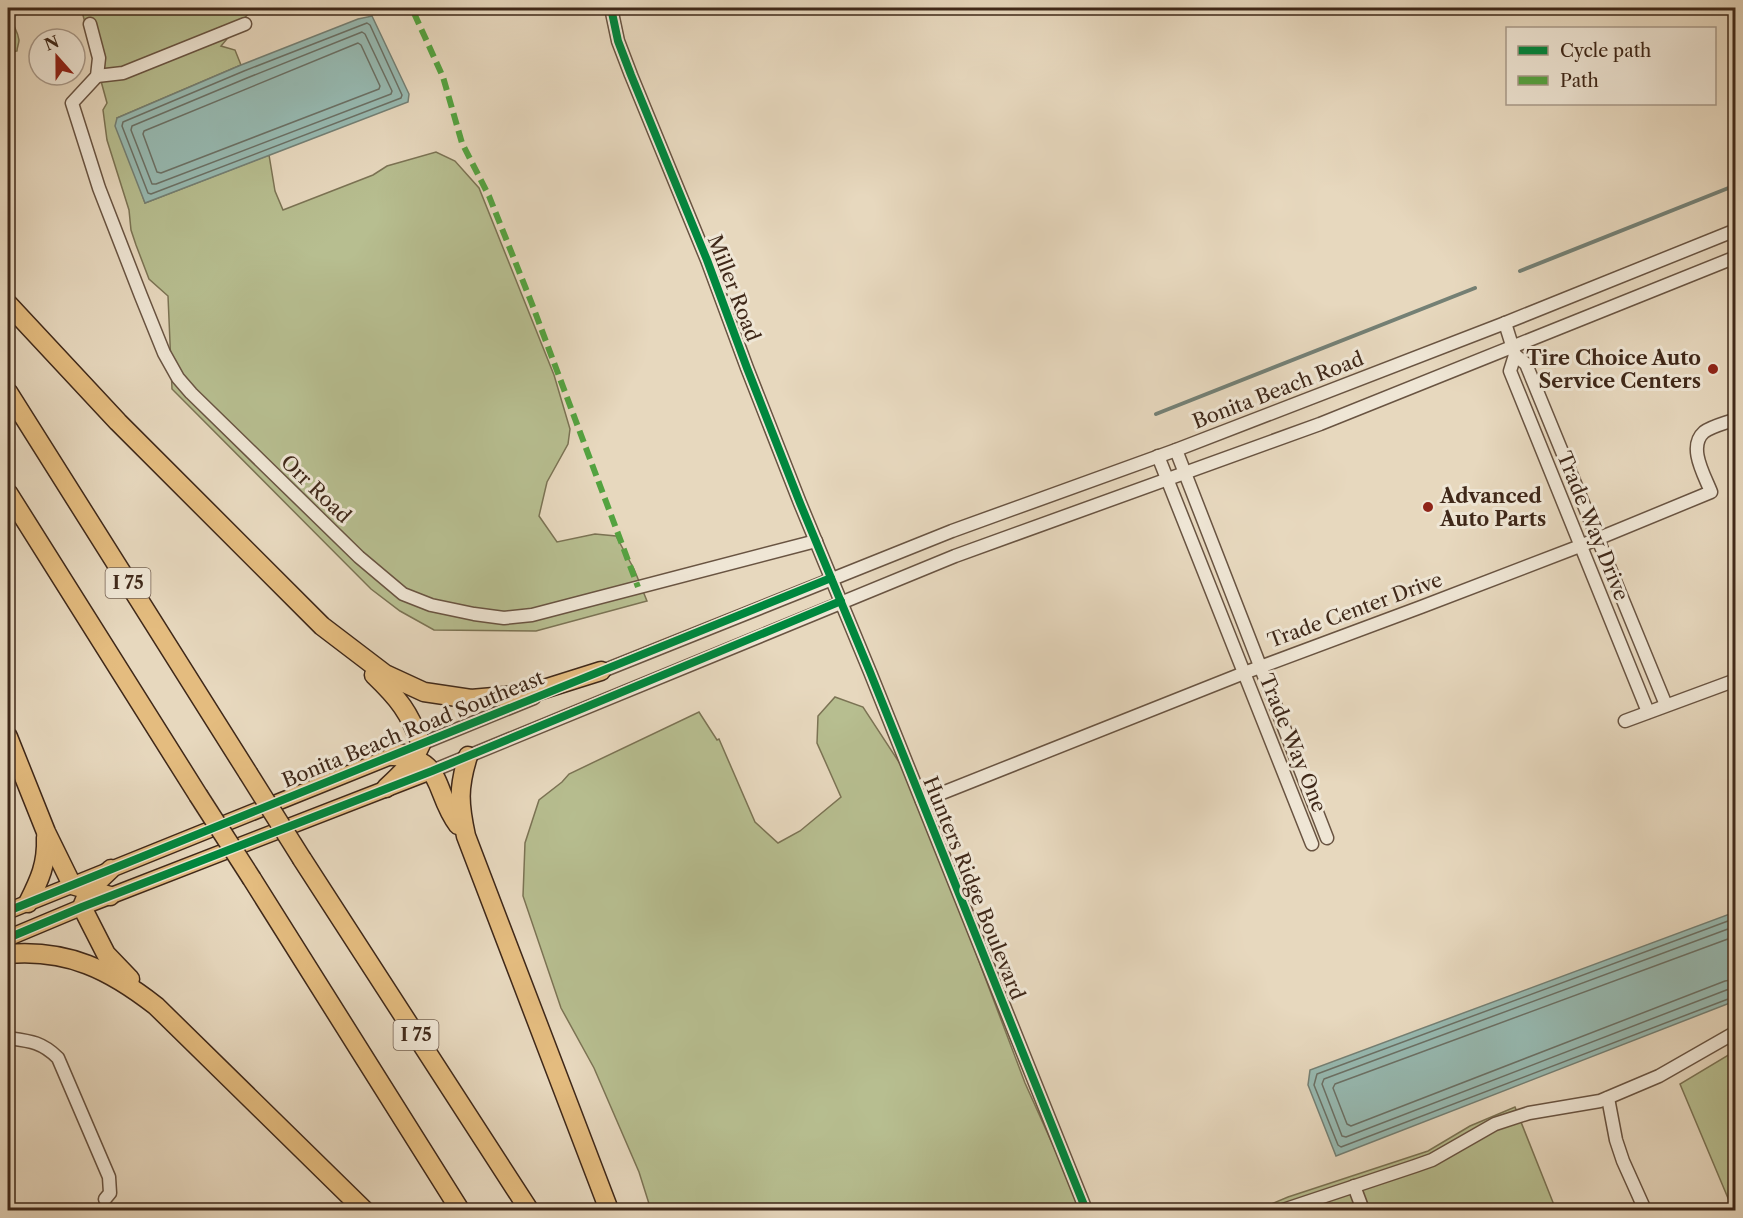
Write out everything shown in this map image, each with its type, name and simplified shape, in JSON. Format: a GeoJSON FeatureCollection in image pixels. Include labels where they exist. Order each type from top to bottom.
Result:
{"type":"FeatureCollection","features":[{"type":"Feature","properties":{"kind":"highway"},"geometry":{"type":"LineString","coordinates":[[8,304],[118,422],[322,626],[398,698],[411,718],[418,751],[432,771],[453,818],[466,836]]}},
{"type":"Feature","properties":{"kind":"highway","name":"I 75"},"geometry":{"type":"LineString","coordinates":[[8,392],[302,859],[529,1210]]}},
{"type":"Feature","properties":{"kind":"highway","name":"I 75"},"geometry":{"type":"LineString","coordinates":[[8,493],[460,1210]]}},
{"type":"Feature","properties":{"kind":"highway"},"geometry":{"type":"LineString","coordinates":[[322,626],[385,674],[411,687],[439,695],[471,699],[528,694],[602,671]]}},
{"type":"Feature","properties":{"kind":"highway"},"geometry":{"type":"LineString","coordinates":[[8,737],[46,832],[81,887],[82,907],[106,954],[364,1210]]}},
{"type":"Feature","properties":{"kind":"highway"},"geometry":{"type":"LineString","coordinates":[[392,756],[418,751]]}},
{"type":"Feature","properties":{"kind":"highway"},"geometry":{"type":"LineString","coordinates":[[386,788],[407,769],[418,751]]}},
{"type":"Feature","properties":{"kind":"highway"},"geometry":{"type":"LineString","coordinates":[[468,756],[461,778],[459,795],[460,812],[466,836],[609,1210]]}},
{"type":"Feature","properties":{"kind":"highway"},"geometry":{"type":"LineString","coordinates":[[28,903],[45,864],[46,832]]}},
{"type":"Feature","properties":{"kind":"highway"},"geometry":{"type":"LineString","coordinates":[[81,887],[111,869]]}},
{"type":"Feature","properties":{"kind":"highway"},"geometry":{"type":"LineString","coordinates":[[81,887],[110,896]]}},
{"type":"Feature","properties":{"kind":"highway"},"geometry":{"type":"LineString","coordinates":[[8,954],[35,953],[82,962],[120,980],[156,1006]]}},
{"type":"Feature","properties":{"kind":"main road","name":"Bonita Beach Road Southeast"},"geometry":{"type":"LineString","coordinates":[[111,869],[392,756]]}},
{"type":"Feature","properties":{"kind":"main road"},"geometry":{"type":"LineString","coordinates":[[8,938],[432,771]]}},
{"type":"Feature","properties":{"kind":"main road"},"geometry":{"type":"LineString","coordinates":[[8,911],[81,887]]}},
{"type":"Feature","properties":{"kind":"street","name":"Miller Road"},"geometry":{"type":"LineString","coordinates":[[611,8],[624,58],[707,260],[747,368],[831,578]]}},
{"type":"Feature","properties":{"kind":"street"},"geometry":{"type":"LineString","coordinates":[[90,24],[99,58],[97,76],[123,73],[245,24]]}},
{"type":"Feature","properties":{"kind":"street","name":"Orr Road"},"geometry":{"type":"LineString","coordinates":[[97,76],[72,103],[99,188],[136,286],[164,352],[178,378],[255,458],[359,557],[403,594],[431,605],[474,614],[504,618],[525,616],[816,541]]}},
{"type":"Feature","properties":{"kind":"street","name":"Bonita Beach Road"},"geometry":{"type":"LineString","coordinates":[[831,578],[952,531],[1176,450],[1505,323],[1736,230]]}},
{"type":"Feature","properties":{"kind":"street"},"geometry":{"type":"LineString","coordinates":[[432,771],[974,549],[1320,424],[1514,350],[1736,256]]}},
{"type":"Feature","properties":{"kind":"street","name":"Trade Way Drive"},"geometry":{"type":"LineString","coordinates":[[1505,323],[1514,350],[1526,364],[1666,705]]}},
{"type":"Feature","properties":{"kind":"street","name":"Trade Way Drive"},"geometry":{"type":"LineString","coordinates":[[1514,350],[1510,370],[1648,712]]}},
{"type":"Feature","properties":{"kind":"street","name":"Trade Center Drive"},"geometry":{"type":"LineString","coordinates":[[922,801],[1244,673],[1580,546],[1711,492],[1697,453],[1698,443],[1704,433],[1736,419]]}},
{"type":"Feature","properties":{"kind":"street","name":"Trade Way One"},"geometry":{"type":"LineString","coordinates":[[1176,450],[1327,837]]}},
{"type":"Feature","properties":{"kind":"street","name":"Trade Way One"},"geometry":{"type":"LineString","coordinates":[[1158,456],[1312,844]]}},
{"type":"Feature","properties":{"kind":"street","name":"Hunters Ridge Boulevard"},"geometry":{"type":"LineString","coordinates":[[831,578],[1086,1210]]}},
{"type":"Feature","properties":{"kind":"street","name":"Bonita Beach Road Southeast"},"geometry":{"type":"LineString","coordinates":[[418,751],[602,671],[831,578]]}},
{"type":"Feature","properties":{"kind":"street"},"geometry":{"type":"LineString","coordinates":[[1625,721],[1736,680]]}},
{"type":"Feature","properties":{"kind":"street"},"geometry":{"type":"LineString","coordinates":[[1283,1210],[1432,1160],[1495,1124],[1529,1113],[1565,1108],[1608,1098],[1659,1076],[1736,1032]]}},
{"type":"Feature","properties":{"kind":"street"},"geometry":{"type":"LineString","coordinates":[[8,1038],[46,1047],[58,1058],[109,1176],[110,1193],[105,1199]]}},
{"type":"Feature","properties":{"kind":"street"},"geometry":{"type":"LineString","coordinates":[[1608,1098],[1616,1140],[1645,1210]]}},
{"type":"Feature","properties":{"kind":"street"},"geometry":{"type":"LineString","coordinates":[[1354,1186],[1363,1210]]}},
{"type":"Feature","properties":{"kind":"green space"},"geometry":{"type":"Polygon","coordinates":[[[8,8],[19,8],[13,18],[13,24],[19,40],[17,51],[8,53],[8,8]]]}},
{"type":"Feature","properties":{"kind":"green space"},"geometry":{"type":"Polygon","coordinates":[[[81,8],[253,8],[221,46],[235,50],[241,65],[117,118],[145,203],[269,155],[275,191],[283,210],[373,175],[387,166],[436,152],[455,161],[479,188],[554,375],[570,429],[568,444],[547,482],[539,516],[557,542],[595,534],[616,536],[634,569],[647,601],[536,631],[434,630],[400,611],[371,589],[172,389],[168,296],[149,279],[131,230],[129,210],[107,140],[103,110],[107,103],[81,8]]]}},
{"type":"Feature","properties":{"kind":"green space"},"geometry":{"type":"Polygon","coordinates":[[[835,697],[863,707],[910,779],[1025,1083],[1082,1210],[651,1210],[639,1172],[594,1068],[561,1008],[523,896],[525,843],[539,800],[569,774],[699,712],[717,740],[719,739],[755,822],[778,843],[800,831],[841,797],[817,743],[818,716],[835,697]]]}},
{"type":"Feature","properties":{"kind":"green space"},"geometry":{"type":"Polygon","coordinates":[[[1735,1051],[1736,1210],[1733,1210],[1680,1084],[1735,1051]]]}},
{"type":"Feature","properties":{"kind":"green space"},"geometry":{"type":"Polygon","coordinates":[[[1515,1107],[1556,1210],[1257,1210],[1288,1197],[1428,1151],[1470,1126],[1515,1107]]]}},
{"type":"Feature","properties":{"kind":"water"},"geometry":{"type":"Polygon","coordinates":[[[372,16],[409,94],[408,102],[145,203],[115,126],[117,118],[241,65],[358,19],[372,16]]]}},
{"type":"Feature","properties":{"kind":"water"},"geometry":{"type":"Polygon","coordinates":[[[1735,912],[1735,1001],[1336,1156],[1308,1085],[1310,1070],[1735,912]]]}},
{"type":"Feature","properties":{"kind":"waterway"},"geometry":{"type":"LineString","coordinates":[[1520,271],[1736,185]]}},
{"type":"Feature","properties":{"kind":"waterway"},"geometry":{"type":"LineString","coordinates":[[1156,414],[1475,288]]}},
{"type":"Feature","properties":{"kind":"marked path"},"geometry":{"type":"LineString","coordinates":[[414,13],[443,77],[462,143],[489,196],[532,304],[638,587]]}},
{"type":"Feature","properties":{"kind":"cycle path"},"geometry":{"type":"LineString","coordinates":[[611,8],[618,41],[707,260],[800,503],[1086,1210]]}},
{"type":"Feature","properties":{"kind":"cycle path"},"geometry":{"type":"LineString","coordinates":[[8,911],[831,578]]}},
{"type":"Feature","properties":{"kind":"cycle path"},"geometry":{"type":"LineString","coordinates":[[8,938],[432,771],[841,601]]}},
{"type":"Feature","properties":{"kind":"place","name":"Tire Choice Auto Service Centers"},"geometry":{"type":"Point","coordinates":[1713,369]}},
{"type":"Feature","properties":{"kind":"place","name":"Advanced Auto Parts"},"geometry":{"type":"Point","coordinates":[1428,507]}}]}
